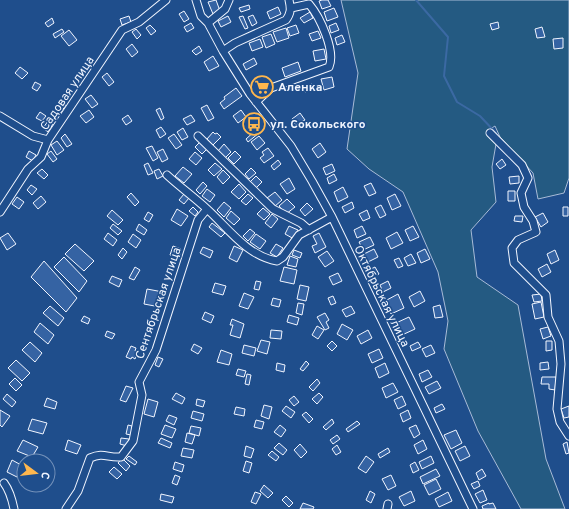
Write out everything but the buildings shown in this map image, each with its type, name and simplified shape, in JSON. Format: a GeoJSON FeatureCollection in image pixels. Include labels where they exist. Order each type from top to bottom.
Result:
{"type":"FeatureCollection","features":[{"type":"Feature","properties":{"kind":"street","name":"Садовая улица"},"geometry":{"type":"LineString","coordinates":[[0,212],[28,169],[41,157],[48,140],[122,30],[139,22],[166,0]]}},
{"type":"Feature","properties":{"kind":"street","name":"Октябрьская улица"},"geometry":{"type":"LineString","coordinates":[[196,0],[201,16],[208,23],[223,51],[256,102],[291,146],[332,217],[473,509]]}},
{"type":"Feature","properties":{"kind":"street"},"geometry":{"type":"LineString","coordinates":[[208,23],[225,9],[229,0]]}},
{"type":"Feature","properties":{"kind":"street"},"geometry":{"type":"LineString","coordinates":[[223,51],[235,43],[286,20],[290,14],[291,8],[289,0]]}},
{"type":"Feature","properties":{"kind":"street"},"geometry":{"type":"LineString","coordinates":[[256,102],[271,88],[329,67],[331,62],[331,51],[316,14],[309,4],[291,8]]}},
{"type":"Feature","properties":{"kind":"street"},"geometry":{"type":"LineString","coordinates":[[0,116],[33,136],[48,140]]}},
{"type":"Feature","properties":{"kind":"street"},"geometry":{"type":"LineString","coordinates":[[490,133],[522,165],[528,178],[521,193],[524,207],[533,220],[536,232],[518,240],[512,248],[514,263],[546,295],[548,316],[559,341],[561,364],[557,409],[560,422],[569,436]]}},
{"type":"Feature","properties":{"kind":"street"},"geometry":{"type":"LineString","coordinates":[[198,136],[273,209],[301,223],[309,230]]}},
{"type":"Feature","properties":{"kind":"street"},"geometry":{"type":"LineString","coordinates":[[167,175],[207,209],[248,249],[270,260],[277,261],[283,257],[299,234],[332,217]]}},
{"type":"Feature","properties":{"kind":"street","name":"Сентябрьская улица"},"geometry":{"type":"LineString","coordinates":[[66,509],[78,491],[90,458],[98,454],[115,458],[121,457],[133,441],[142,395],[139,382],[156,350],[198,220],[207,209]]}},
{"type":"Feature","properties":{"kind":"street"},"geometry":{"type":"LineString","coordinates":[[4,483],[9,490],[14,509]]}},
{"type":"Feature","properties":{"kind":"shaded area"},"geometry":{"type":"Polygon","coordinates":[[[341,0],[569,0],[569,178],[564,193],[538,199],[533,173],[500,137],[495,126],[487,131],[496,144],[492,167],[496,202],[471,230],[477,277],[518,305],[546,459],[565,509],[521,509],[478,431],[444,349],[448,321],[438,272],[403,192],[369,169],[347,149],[358,73],[341,0]]]}},
{"type":"Feature","properties":{"kind":"waterway"},"geometry":{"type":"LineString","coordinates":[[416,0],[448,37],[444,76],[457,102],[480,116],[496,133]]}},
{"type":"Feature","properties":{"kind":"place","name":"Аленка"},"geometry":{"type":"Point","coordinates":[262,87]}},
{"type":"Feature","properties":{"kind":"place","name":"ул. Сокольского"},"geometry":{"type":"Point","coordinates":[254,124]}}]}
